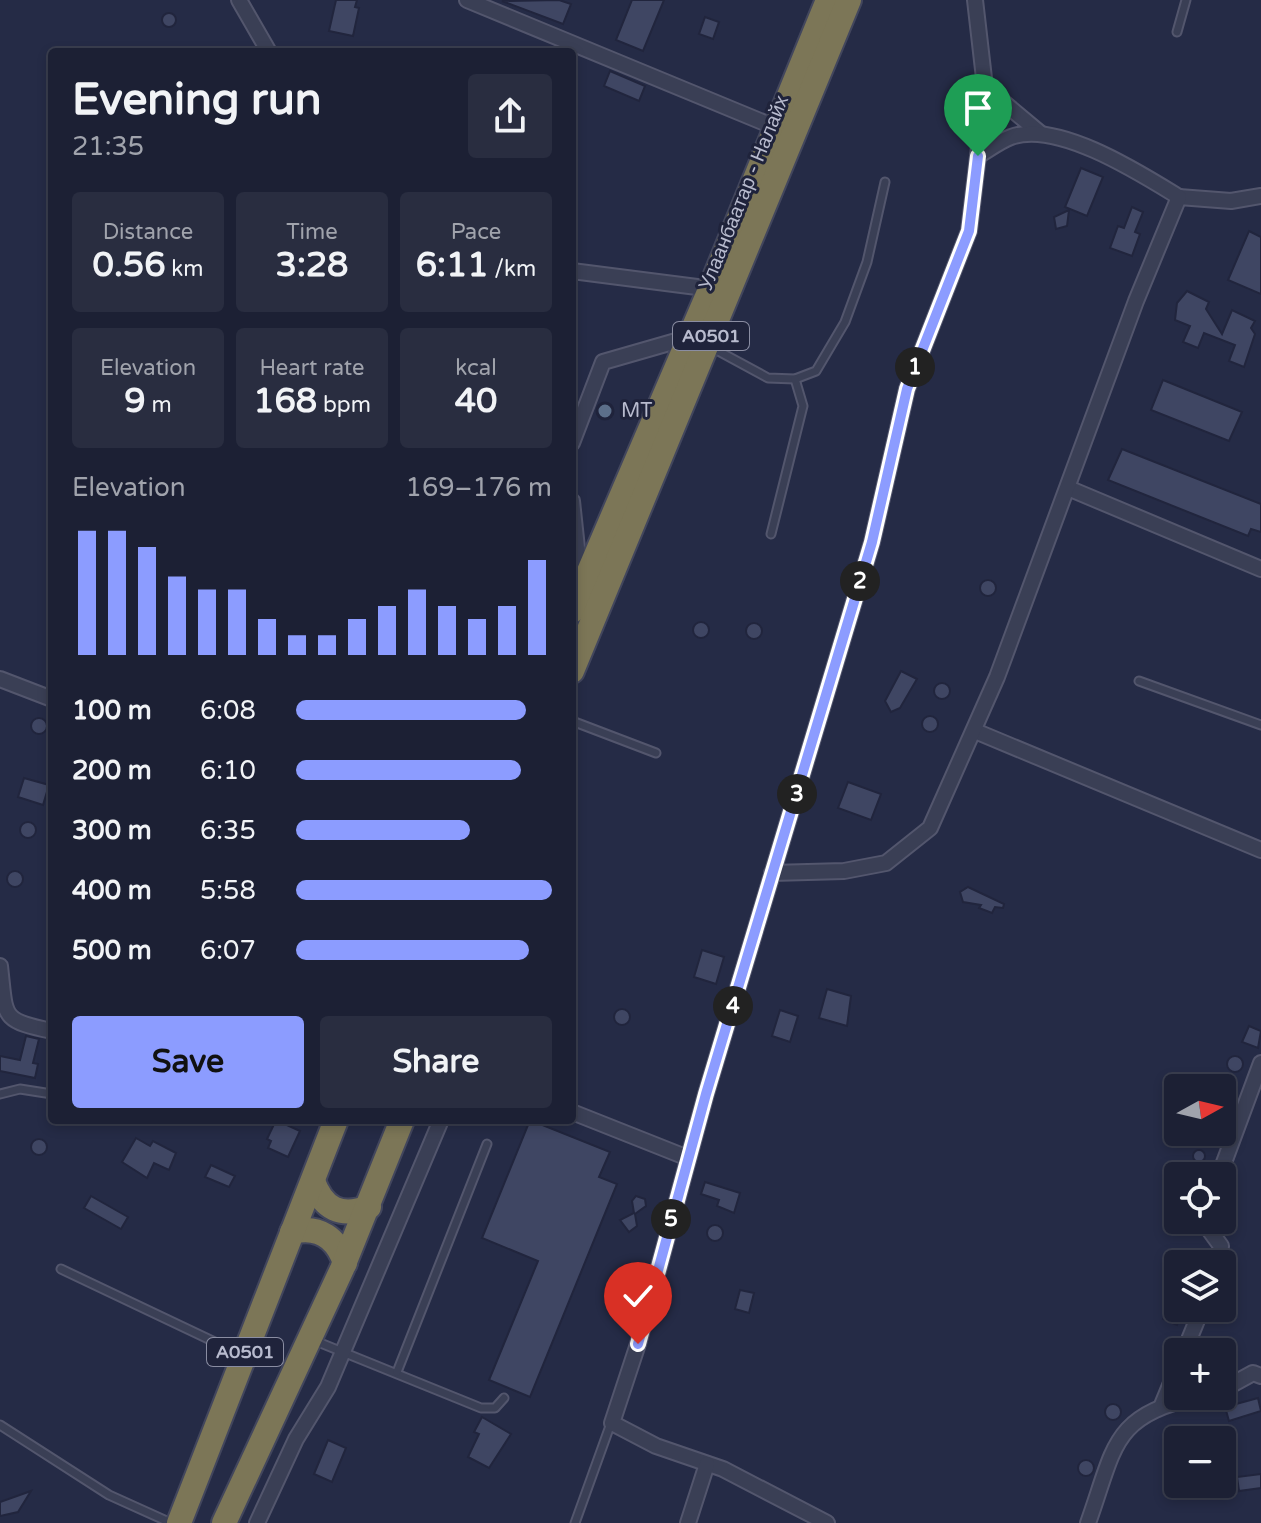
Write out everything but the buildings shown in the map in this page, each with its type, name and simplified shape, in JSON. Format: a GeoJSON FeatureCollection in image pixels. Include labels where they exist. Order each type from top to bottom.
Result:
{"type":"FeatureCollection","features":[{"type":"Feature","properties":{"kind":"highway","name":"Улаанбаатар - Налайх"},"geometry":{"type":"LineString","coordinates":[[576,661],[699,341],[709,292],[828,0]]}},
{"type":"Feature","properties":{"kind":"highway","name":"Улаанбаатар - Налайх"},"geometry":{"type":"LineString","coordinates":[[576,601],[699,341],[849,0]]}},
{"type":"Feature","properties":{"kind":"highway","name":"A0501"},"geometry":{"type":"LineString","coordinates":[[179,1523],[313,1181],[329,1124]]}},
{"type":"Feature","properties":{"kind":"highway","name":"A0501"},"geometry":{"type":"LineString","coordinates":[[224,1523],[311,1340],[369,1207],[400,1124]]}},
{"type":"Feature","properties":{"kind":"highway"},"geometry":{"type":"LineString","coordinates":[[313,1181],[318,1194],[334,1210],[356,1212],[369,1207]]}},
{"type":"Feature","properties":{"kind":"highway"},"geometry":{"type":"LineString","coordinates":[[292,1232],[303,1229],[332,1238],[340,1247],[345,1263]]}},
{"type":"Feature","properties":{"kind":"street"},"geometry":{"type":"LineString","coordinates":[[239,0],[267,48]]}},
{"type":"Feature","properties":{"kind":"street"},"geometry":{"type":"LineString","coordinates":[[467,0],[777,128]]}},
{"type":"Feature","properties":{"kind":"street"},"geometry":{"type":"LineString","coordinates":[[827,1523],[707,1464],[656,1446],[612,1423],[638,1344],[688,1158],[872,542],[907,389],[969,231],[985,87],[975,0]]}},
{"type":"Feature","properties":{"kind":"street"},"geometry":{"type":"LineString","coordinates":[[985,87],[1040,133],[1090,149],[1179,197],[1231,201],[1261,196]]}},
{"type":"Feature","properties":{"kind":"street"},"geometry":{"type":"LineString","coordinates":[[978,156],[1011,137],[1040,133]]}},
{"type":"Feature","properties":{"kind":"street"},"geometry":{"type":"LineString","coordinates":[[772,873],[844,871],[886,863],[930,828],[975,731],[1136,301],[1179,197]]}},
{"type":"Feature","properties":{"kind":"street"},"geometry":{"type":"LineString","coordinates":[[576,272],[697,287],[709,292]]}},
{"type":"Feature","properties":{"kind":"street"},"geometry":{"type":"LineString","coordinates":[[576,433],[603,362],[699,341]]}},
{"type":"Feature","properties":{"kind":"street"},"geometry":{"type":"LineString","coordinates":[[1068,488],[1261,569]]}},
{"type":"Feature","properties":{"kind":"street"},"geometry":{"type":"LineString","coordinates":[[576,539],[584,582]]}},
{"type":"Feature","properties":{"kind":"street"},"geometry":{"type":"LineString","coordinates":[[0,679],[48,697]]}},
{"type":"Feature","properties":{"kind":"street"},"geometry":{"type":"LineString","coordinates":[[975,731],[1261,850]]}},
{"type":"Feature","properties":{"kind":"street"},"geometry":{"type":"LineString","coordinates":[[0,966],[5,1012],[14,1023],[48,1030]]}},
{"type":"Feature","properties":{"kind":"street"},"geometry":{"type":"LineString","coordinates":[[1224,1162],[1261,1063]]}},
{"type":"Feature","properties":{"kind":"street"},"geometry":{"type":"LineString","coordinates":[[576,1114],[688,1158]]}},
{"type":"Feature","properties":{"kind":"street"},"geometry":{"type":"LineString","coordinates":[[257,1523],[296,1439],[328,1387],[439,1124]]}},
{"type":"Feature","properties":{"kind":"street"},"geometry":{"type":"LineString","coordinates":[[1236,1382],[1253,1373],[1261,1376]]}},
{"type":"Feature","properties":{"kind":"street"},"geometry":{"type":"LineString","coordinates":[[1088,1523],[1118,1440],[1127,1425],[1162,1405],[1164,1400]]}},
{"type":"Feature","properties":{"kind":"street"},"geometry":{"type":"LineString","coordinates":[[688,1523],[707,1464]]}},
{"type":"Feature","properties":{"kind":"lane"},"geometry":{"type":"LineString","coordinates":[[1177,32],[1186,0]]}},
{"type":"Feature","properties":{"kind":"lane"},"geometry":{"type":"LineString","coordinates":[[699,341],[768,378],[795,379],[816,371],[845,322],[867,262],[885,182]]}},
{"type":"Feature","properties":{"kind":"lane"},"geometry":{"type":"LineString","coordinates":[[771,534],[803,406],[795,379]]}},
{"type":"Feature","properties":{"kind":"lane"},"geometry":{"type":"LineString","coordinates":[[1139,681],[1261,725]]}},
{"type":"Feature","properties":{"kind":"lane"},"geometry":{"type":"LineString","coordinates":[[576,723],[656,753]]}},
{"type":"Feature","properties":{"kind":"lane"},"geometry":{"type":"LineString","coordinates":[[0,1094],[20,1089],[48,1093]]}},
{"type":"Feature","properties":{"kind":"lane"},"geometry":{"type":"LineString","coordinates":[[397,1372],[487,1144]]}},
{"type":"Feature","properties":{"kind":"lane"},"geometry":{"type":"LineString","coordinates":[[61,1269],[243,1356]]}},
{"type":"Feature","properties":{"kind":"lane"},"geometry":{"type":"LineString","coordinates":[[311,1340],[481,1408],[495,1408],[504,1398]]}},
{"type":"Feature","properties":{"kind":"lane"},"geometry":{"type":"LineString","coordinates":[[575,1523],[612,1423]]}},
{"type":"Feature","properties":{"kind":"lane"},"geometry":{"type":"LineString","coordinates":[[0,1425],[109,1495],[171,1523]]}},
{"type":"Feature","properties":{"kind":"place","name":"MT"},"geometry":{"type":"Point","coordinates":[605,411]}},
{"type":"Feature","properties":{"kind":"route"},"geometry":{"type":"LineString","coordinates":[[638,1344],[706,1094],[772,873],[791,820],[803,767],[872,542],[907,389],[942,293],[969,231],[978,156]]}}]}
